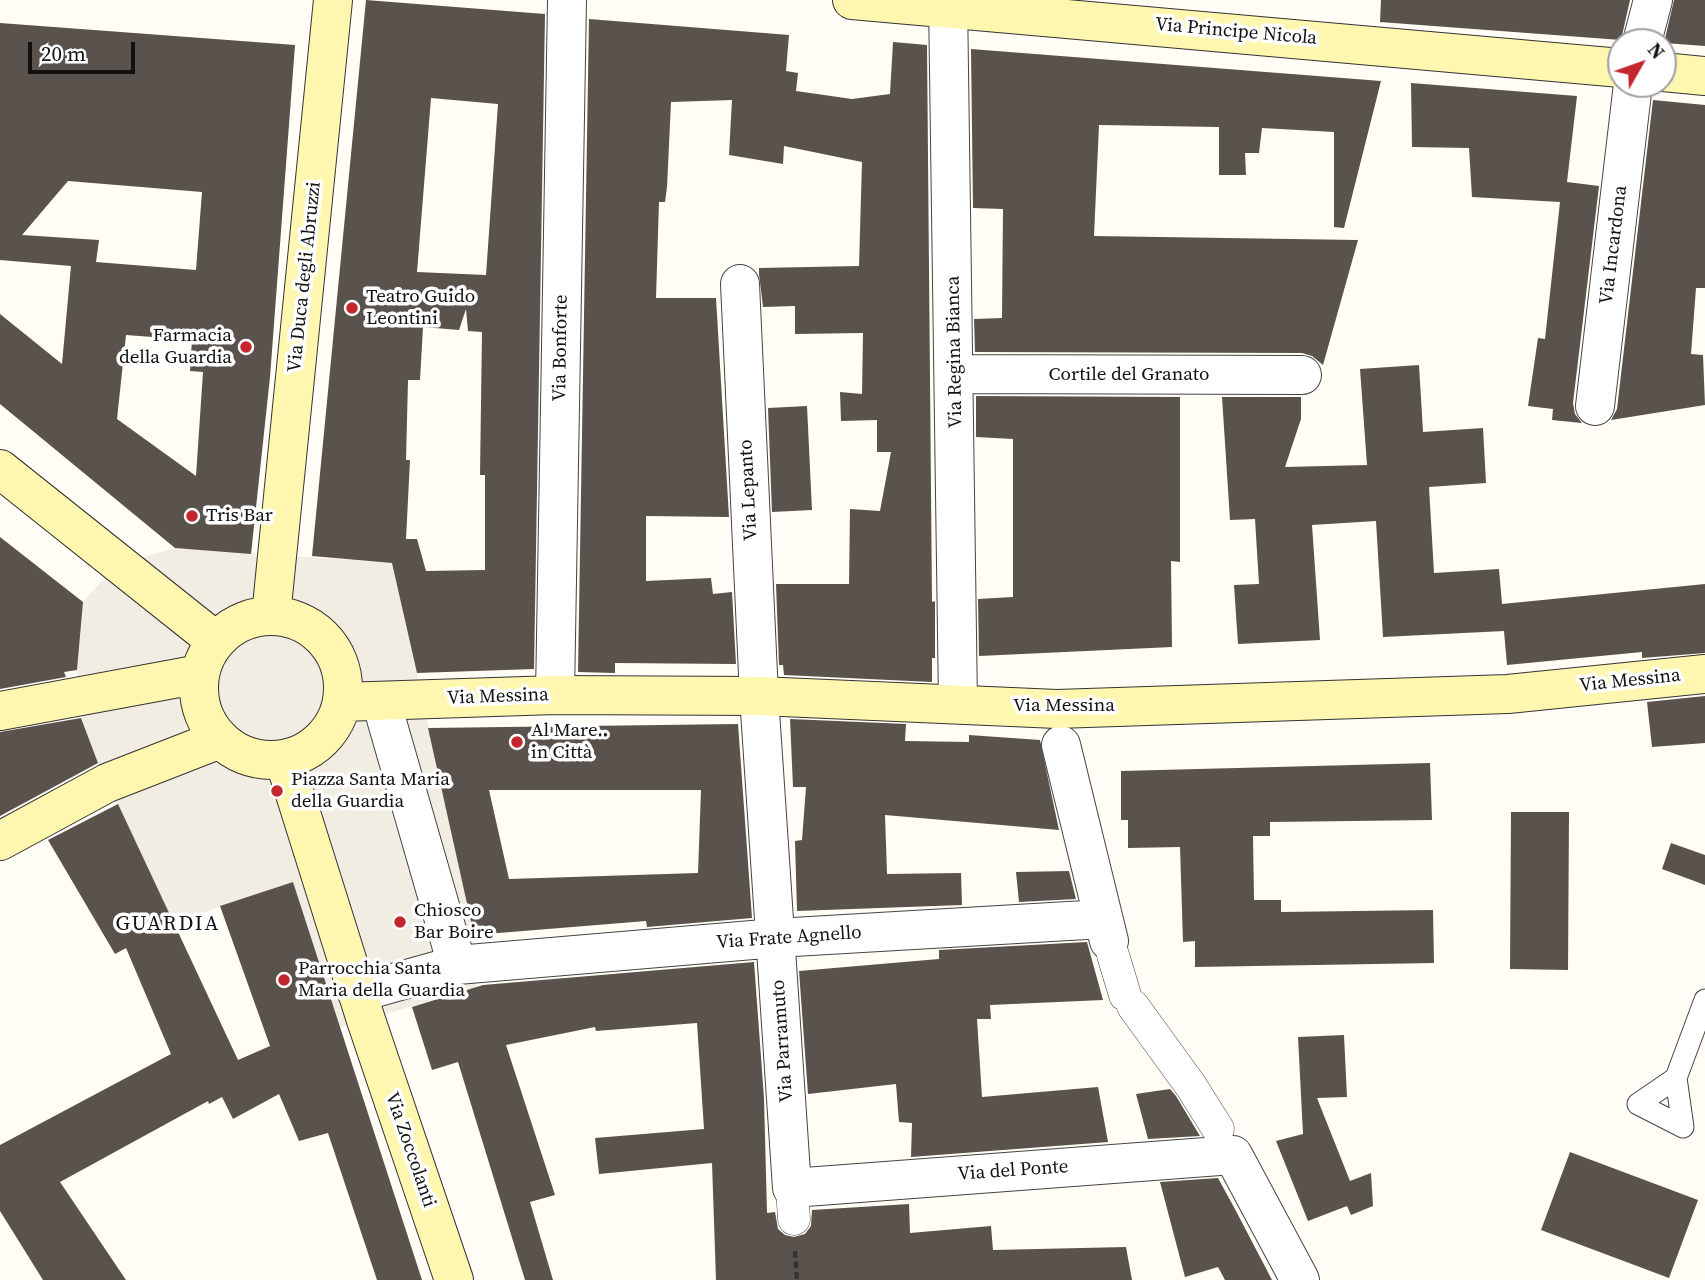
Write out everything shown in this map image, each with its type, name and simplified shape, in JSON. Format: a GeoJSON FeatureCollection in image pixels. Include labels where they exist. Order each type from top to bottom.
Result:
{"type":"FeatureCollection","features":[{"type":"Feature","properties":{"kind":"main road","name":"Via Duca degli Abruzzi"},"geometry":{"type":"LineString","coordinates":[[271,616],[333,0]]}},
{"type":"Feature","properties":{"kind":"main road","name":"Via Principe Nicola"},"geometry":{"type":"LineString","coordinates":[[852,0],[948,3],[1607,67]]}},
{"type":"Feature","properties":{"kind":"main road"},"geometry":{"type":"LineString","coordinates":[[1677,73],[1705,76]]}},
{"type":"Feature","properties":{"kind":"main road"},"geometry":{"type":"LineString","coordinates":[[0,470],[117,564],[208,658]]}},
{"type":"Feature","properties":{"kind":"main road"},"geometry":{"type":"LineString","coordinates":[[0,711],[82,696],[208,658],[240,623],[271,616],[285,617],[311,628],[330,648],[341,674],[342,702],[338,715],[322,739],[298,755],[271,760],[243,754],[220,739],[211,728],[200,702],[208,658]]}},
{"type":"Feature","properties":{"kind":"main road","name":"Via Messina"},"geometry":{"type":"LineString","coordinates":[[342,702],[555,695],[759,696],[1057,709],[1508,694],[1705,674]]}},
{"type":"Feature","properties":{"kind":"main road"},"geometry":{"type":"LineString","coordinates":[[0,841],[107,783],[220,739]]}},
{"type":"Feature","properties":{"kind":"main road","name":"Via Zoccolanti"},"geometry":{"type":"LineString","coordinates":[[285,759],[361,1007],[454,1280]]}},
{"type":"Feature","properties":{"kind":"street","name":"Via Bonforte"},"geometry":{"type":"LineString","coordinates":[[555,695],[567,0]]}},
{"type":"Feature","properties":{"kind":"street"},"geometry":{"type":"LineString","coordinates":[[1646,28],[1653,0]]}},
{"type":"Feature","properties":{"kind":"street","name":"Via Regina Bianca"},"geometry":{"type":"LineString","coordinates":[[948,3],[956,374],[958,704]]}},
{"type":"Feature","properties":{"kind":"street","name":"Via Incardona"},"geometry":{"type":"LineString","coordinates":[[1595,406],[1631,98]]}},
{"type":"Feature","properties":{"kind":"street","name":"Via Lepanto"},"geometry":{"type":"LineString","coordinates":[[740,284],[759,696]]}},
{"type":"Feature","properties":{"kind":"street","name":"Cortile del Granato"},"geometry":{"type":"LineString","coordinates":[[956,374],[1303,375]]}},
{"type":"Feature","properties":{"kind":"street","name":"Via Parramuto"},"geometry":{"type":"LineString","coordinates":[[759,696],[793,1203]]}},
{"type":"Feature","properties":{"kind":"street"},"geometry":{"type":"LineString","coordinates":[[381,701],[467,964]]}},
{"type":"Feature","properties":{"kind":"street"},"geometry":{"type":"LineString","coordinates":[[1061,744],[1108,939],[1129,1001],[1226,1142],[1300,1280]]}},
{"type":"Feature","properties":{"kind":"street","name":"Via Frate Agnello"},"geometry":{"type":"LineString","coordinates":[[361,1007],[467,964],[776,938],[1108,939]]}},
{"type":"Feature","properties":{"kind":"street","name":"Via del Ponte"},"geometry":{"type":"LineString","coordinates":[[793,1203],[1226,1142]]}},
{"type":"Feature","properties":{"kind":"lane"},"geometry":{"type":"LineString","coordinates":[[1676,1079],[1705,1000]]}},
{"type":"Feature","properties":{"kind":"shaded area","name":"Piazza Santa Maria della Guardia"},"geometry":{"type":"Polygon","coordinates":[[[175,548],[393,563],[474,935],[477,987],[338,1028],[293,882],[173,923],[98,764],[82,720],[77,670],[83,602],[117,564],[175,548]]]}},
{"type":"Feature","properties":{"kind":"building"},"geometry":{"type":"Polygon","coordinates":[[[366,0],[545,14],[534,669],[417,673],[392,563],[312,556],[366,0]],[[431,98],[417,272],[486,275],[498,104],[431,98]],[[466,309],[459,330],[423,327],[420,380],[408,380],[406,460],[410,460],[406,539],[417,539],[426,571],[485,570],[485,475],[480,475],[482,332],[468,331],[466,309]]]}},
{"type":"Feature","properties":{"kind":"building"},"geometry":{"type":"Polygon","coordinates":[[[1381,0],[1630,0],[1624,28],[1607,28],[1607,39],[1380,22],[1381,0]]]}},
{"type":"Feature","properties":{"kind":"building"},"geometry":{"type":"Polygon","coordinates":[[[1674,0],[1705,0],[1705,46],[1677,44],[1677,28],[1667,28],[1674,0]]]}},
{"type":"Feature","properties":{"kind":"building"},"geometry":{"type":"Polygon","coordinates":[[[589,19],[789,35],[786,71],[798,73],[796,91],[852,99],[890,94],[893,42],[927,45],[932,602],[935,601],[935,658],[932,658],[932,682],[784,675],[783,665],[779,665],[776,584],[849,584],[850,509],[880,511],[891,452],[877,452],[877,420],[841,421],[840,392],[862,394],[863,333],[795,334],[795,306],[763,307],[759,274],[759,268],[859,266],[862,162],[784,146],[783,164],[729,155],[732,100],[671,102],[667,187],[665,202],[659,202],[656,298],[716,298],[729,517],[646,516],[646,581],[711,578],[713,594],[732,592],[736,664],[615,663],[615,673],[578,672],[589,19]]]}},
{"type":"Feature","properties":{"kind":"building"},"geometry":{"type":"Polygon","coordinates":[[[0,23],[295,45],[270,377],[251,554],[175,548],[0,404],[0,314],[62,364],[71,266],[0,260],[0,23]],[[68,181],[22,235],[99,240],[96,262],[196,270],[202,192],[68,181]],[[126,335],[117,419],[196,476],[203,372],[190,371],[192,340],[126,335]]]}},
{"type":"Feature","properties":{"kind":"building"},"geometry":{"type":"Polygon","coordinates":[[[971,49],[1381,81],[1344,228],[1334,227],[1334,132],[1262,128],[1259,153],[1245,153],[1246,175],[1219,175],[1219,127],[1099,125],[1094,236],[1358,240],[1323,365],[1312,356],[1302,353],[975,352],[974,319],[1002,318],[1003,209],[973,208],[971,49]]]}},
{"type":"Feature","properties":{"kind":"building"},"geometry":{"type":"Polygon","coordinates":[[[1411,83],[1577,96],[1567,182],[1599,186],[1573,403],[1575,414],[1582,423],[1552,420],[1553,409],[1528,406],[1538,338],[1545,339],[1560,202],[1472,197],[1469,148],[1412,147],[1411,83]]]}},
{"type":"Feature","properties":{"kind":"building"},"geometry":{"type":"Polygon","coordinates":[[[1653,100],[1705,105],[1705,288],[1696,288],[1691,354],[1703,355],[1705,405],[1611,420],[1617,409],[1653,100]]]}},
{"type":"Feature","properties":{"kind":"building"},"geometry":{"type":"Polygon","coordinates":[[[1419,365],[1423,432],[1483,428],[1486,483],[1429,487],[1434,573],[1499,569],[1502,604],[1705,584],[1705,653],[1642,658],[1642,652],[1507,665],[1504,631],[1383,637],[1376,521],[1312,525],[1320,640],[1238,644],[1234,585],[1259,584],[1255,519],[1230,520],[1222,397],[1301,397],[1301,419],[1285,467],[1367,465],[1360,369],[1419,365]]]}},
{"type":"Feature","properties":{"kind":"building"},"geometry":{"type":"Polygon","coordinates":[[[976,396],[1180,397],[1180,562],[1171,561],[1172,647],[979,656],[978,599],[1013,597],[1013,439],[976,437],[976,396]]]}},
{"type":"Feature","properties":{"kind":"building"},"geometry":{"type":"Polygon","coordinates":[[[807,406],[812,510],[772,512],[768,408],[807,406]]]}},
{"type":"Feature","properties":{"kind":"building"},"geometry":{"type":"Polygon","coordinates":[[[0,537],[83,602],[77,670],[64,672],[66,677],[0,689],[0,537]]]}},
{"type":"Feature","properties":{"kind":"building"},"geometry":{"type":"Polygon","coordinates":[[[1705,696],[1705,743],[1652,747],[1647,702],[1705,696]]]}},
{"type":"Feature","properties":{"kind":"building"},"geometry":{"type":"Polygon","coordinates":[[[81,718],[98,763],[0,816],[0,732],[81,718]]]}},
{"type":"Feature","properties":{"kind":"building"},"geometry":{"type":"Polygon","coordinates":[[[790,719],[906,724],[905,741],[969,742],[969,735],[1040,740],[1059,830],[885,815],[887,874],[961,873],[962,905],[797,911],[795,841],[802,840],[806,787],[793,787],[790,719]]]}},
{"type":"Feature","properties":{"kind":"building"},"geometry":{"type":"Polygon","coordinates":[[[738,724],[752,918],[647,927],[646,921],[474,935],[428,728],[738,724]],[[489,790],[509,879],[698,873],[701,790],[489,790]]]}},
{"type":"Feature","properties":{"kind":"building"},"geometry":{"type":"Polygon","coordinates":[[[1430,763],[1432,820],[1270,822],[1270,836],[1253,836],[1254,900],[1281,900],[1281,912],[1433,910],[1434,963],[1195,967],[1195,941],[1183,942],[1180,847],[1128,848],[1128,820],[1121,820],[1121,771],[1430,763]]]}},
{"type":"Feature","properties":{"kind":"building"},"geometry":{"type":"Polygon","coordinates":[[[118,804],[238,1060],[270,1046],[220,906],[293,882],[422,1280],[377,1280],[328,1133],[299,1141],[279,1094],[233,1119],[222,1097],[209,1104],[208,1101],[60,1182],[126,1280],[43,1280],[0,1211],[0,1145],[171,1054],[126,948],[115,954],[48,840],[118,804]]]}},
{"type":"Feature","properties":{"kind":"building"},"geometry":{"type":"Polygon","coordinates":[[[1511,812],[1569,812],[1568,970],[1510,969],[1511,812]]]}},
{"type":"Feature","properties":{"kind":"building"},"geometry":{"type":"Polygon","coordinates":[[[1671,843],[1705,855],[1705,885],[1662,869],[1671,843]]]}},
{"type":"Feature","properties":{"kind":"building"},"geometry":{"type":"Polygon","coordinates":[[[1069,871],[1076,899],[1019,902],[1016,872],[1069,871]]]}},
{"type":"Feature","properties":{"kind":"building"},"geometry":{"type":"Polygon","coordinates":[[[1087,942],[1103,1000],[990,1005],[991,1019],[977,1019],[982,1097],[1098,1087],[1108,1142],[911,1157],[912,1123],[899,1122],[896,1084],[808,1094],[799,971],[939,959],[939,950],[1087,942]]]}},
{"type":"Feature","properties":{"kind":"building"},"geometry":{"type":"Polygon","coordinates":[[[754,962],[764,1098],[767,1213],[775,1212],[778,1229],[785,1235],[794,1237],[805,1234],[811,1226],[812,1210],[909,1204],[910,1233],[991,1226],[993,1250],[1126,1247],[1132,1280],[716,1280],[712,1163],[599,1174],[595,1138],[704,1129],[697,1023],[596,1031],[595,1027],[506,1045],[555,1195],[530,1202],[553,1280],[525,1280],[458,1062],[432,1070],[412,1007],[483,985],[754,962]]]}},
{"type":"Feature","properties":{"kind":"building"},"geometry":{"type":"Polygon","coordinates":[[[1344,1035],[1347,1097],[1317,1098],[1350,1181],[1371,1173],[1373,1206],[1351,1215],[1347,1206],[1308,1221],[1276,1141],[1303,1134],[1298,1037],[1344,1035]]]}},
{"type":"Feature","properties":{"kind":"building"},"geometry":{"type":"Polygon","coordinates":[[[1170,1089],[1200,1136],[1148,1139],[1136,1094],[1170,1089]]]}},
{"type":"Feature","properties":{"kind":"building"},"geometry":{"type":"Polygon","coordinates":[[[1570,1152],[1698,1200],[1669,1278],[1541,1230],[1570,1152]]]}},
{"type":"Feature","properties":{"kind":"building"},"geometry":{"type":"Polygon","coordinates":[[[1218,1178],[1272,1280],[1225,1280],[1218,1267],[1185,1277],[1160,1182],[1218,1178]]]}},
{"type":"Feature","properties":{"kind":"place","name":"Teatro Guido Leontini"},"geometry":{"type":"Point","coordinates":[352,308]}},
{"type":"Feature","properties":{"kind":"place","name":"Farmacia della Guardia"},"geometry":{"type":"Point","coordinates":[246,347]}},
{"type":"Feature","properties":{"kind":"place","name":"Tris Bar"},"geometry":{"type":"Point","coordinates":[192,516]}},
{"type":"Feature","properties":{"kind":"place","name":"Al Mare.. in Città"},"geometry":{"type":"Point","coordinates":[517,742]}},
{"type":"Feature","properties":{"kind":"place","name":"Piazza Santa Maria della Guardia"},"geometry":{"type":"Point","coordinates":[277,791]}},
{"type":"Feature","properties":{"kind":"place","name":"Chiosco Bar Boire"},"geometry":{"type":"Point","coordinates":[400,922]}},
{"type":"Feature","properties":{"kind":"place","name":"Parrocchia Santa Maria della Guardia"},"geometry":{"type":"Point","coordinates":[284,980]}},
{"type":"Feature","properties":{"kind":"district","name":"GUARDIA"},"geometry":{"type":"Point","coordinates":[168,925]}}]}
